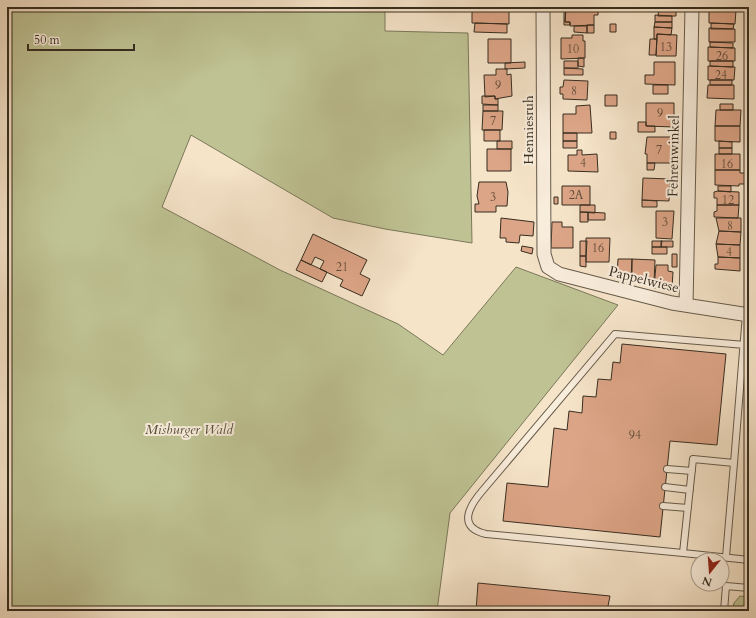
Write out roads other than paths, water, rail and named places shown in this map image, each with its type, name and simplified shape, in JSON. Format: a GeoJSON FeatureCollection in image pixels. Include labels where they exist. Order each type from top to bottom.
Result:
{"type":"FeatureCollection","features":[{"type":"Feature","properties":{"kind":"street","name":"Henniesruh"},"geometry":{"type":"LineString","coordinates":[[543,7],[544,254]]}},
{"type":"Feature","properties":{"kind":"street","name":"Fehrenwinkel"},"geometry":{"type":"LineString","coordinates":[[686,305],[692,7]]}},
{"type":"Feature","properties":{"kind":"street","name":"Pappelwiese"},"geometry":{"type":"LineString","coordinates":[[544,254],[548,267],[559,274],[686,305],[748,314]]}},
{"type":"Feature","properties":{"kind":"lane"},"geometry":{"type":"LineString","coordinates":[[726,552],[748,314]]}},
{"type":"Feature","properties":{"kind":"lane"},"geometry":{"type":"LineString","coordinates":[[690,553],[486,534],[479,532],[471,526],[468,518],[468,510],[483,490],[615,334],[745,345]]}},
{"type":"Feature","properties":{"kind":"lane"},"geometry":{"type":"LineString","coordinates":[[683,552],[693,459],[734,463]]}},
{"type":"Feature","properties":{"kind":"lane"},"geometry":{"type":"LineString","coordinates":[[667,469],[692,471]]}},
{"type":"Feature","properties":{"kind":"lane"},"geometry":{"type":"LineString","coordinates":[[665,487],[690,490]]}},
{"type":"Feature","properties":{"kind":"lane"},"geometry":{"type":"LineString","coordinates":[[663,506],[688,508]]}},
{"type":"Feature","properties":{"kind":"lane"},"geometry":{"type":"LineString","coordinates":[[730,558],[749,560]]}},
{"type":"Feature","properties":{"kind":"lane"},"geometry":{"type":"LineString","coordinates":[[724,611],[726,586],[749,588]]}},
{"type":"Feature","properties":{"kind":"park label","name":"Misburger Wald"},"geometry":{"type":"Point","coordinates":[189,429]}}]}
